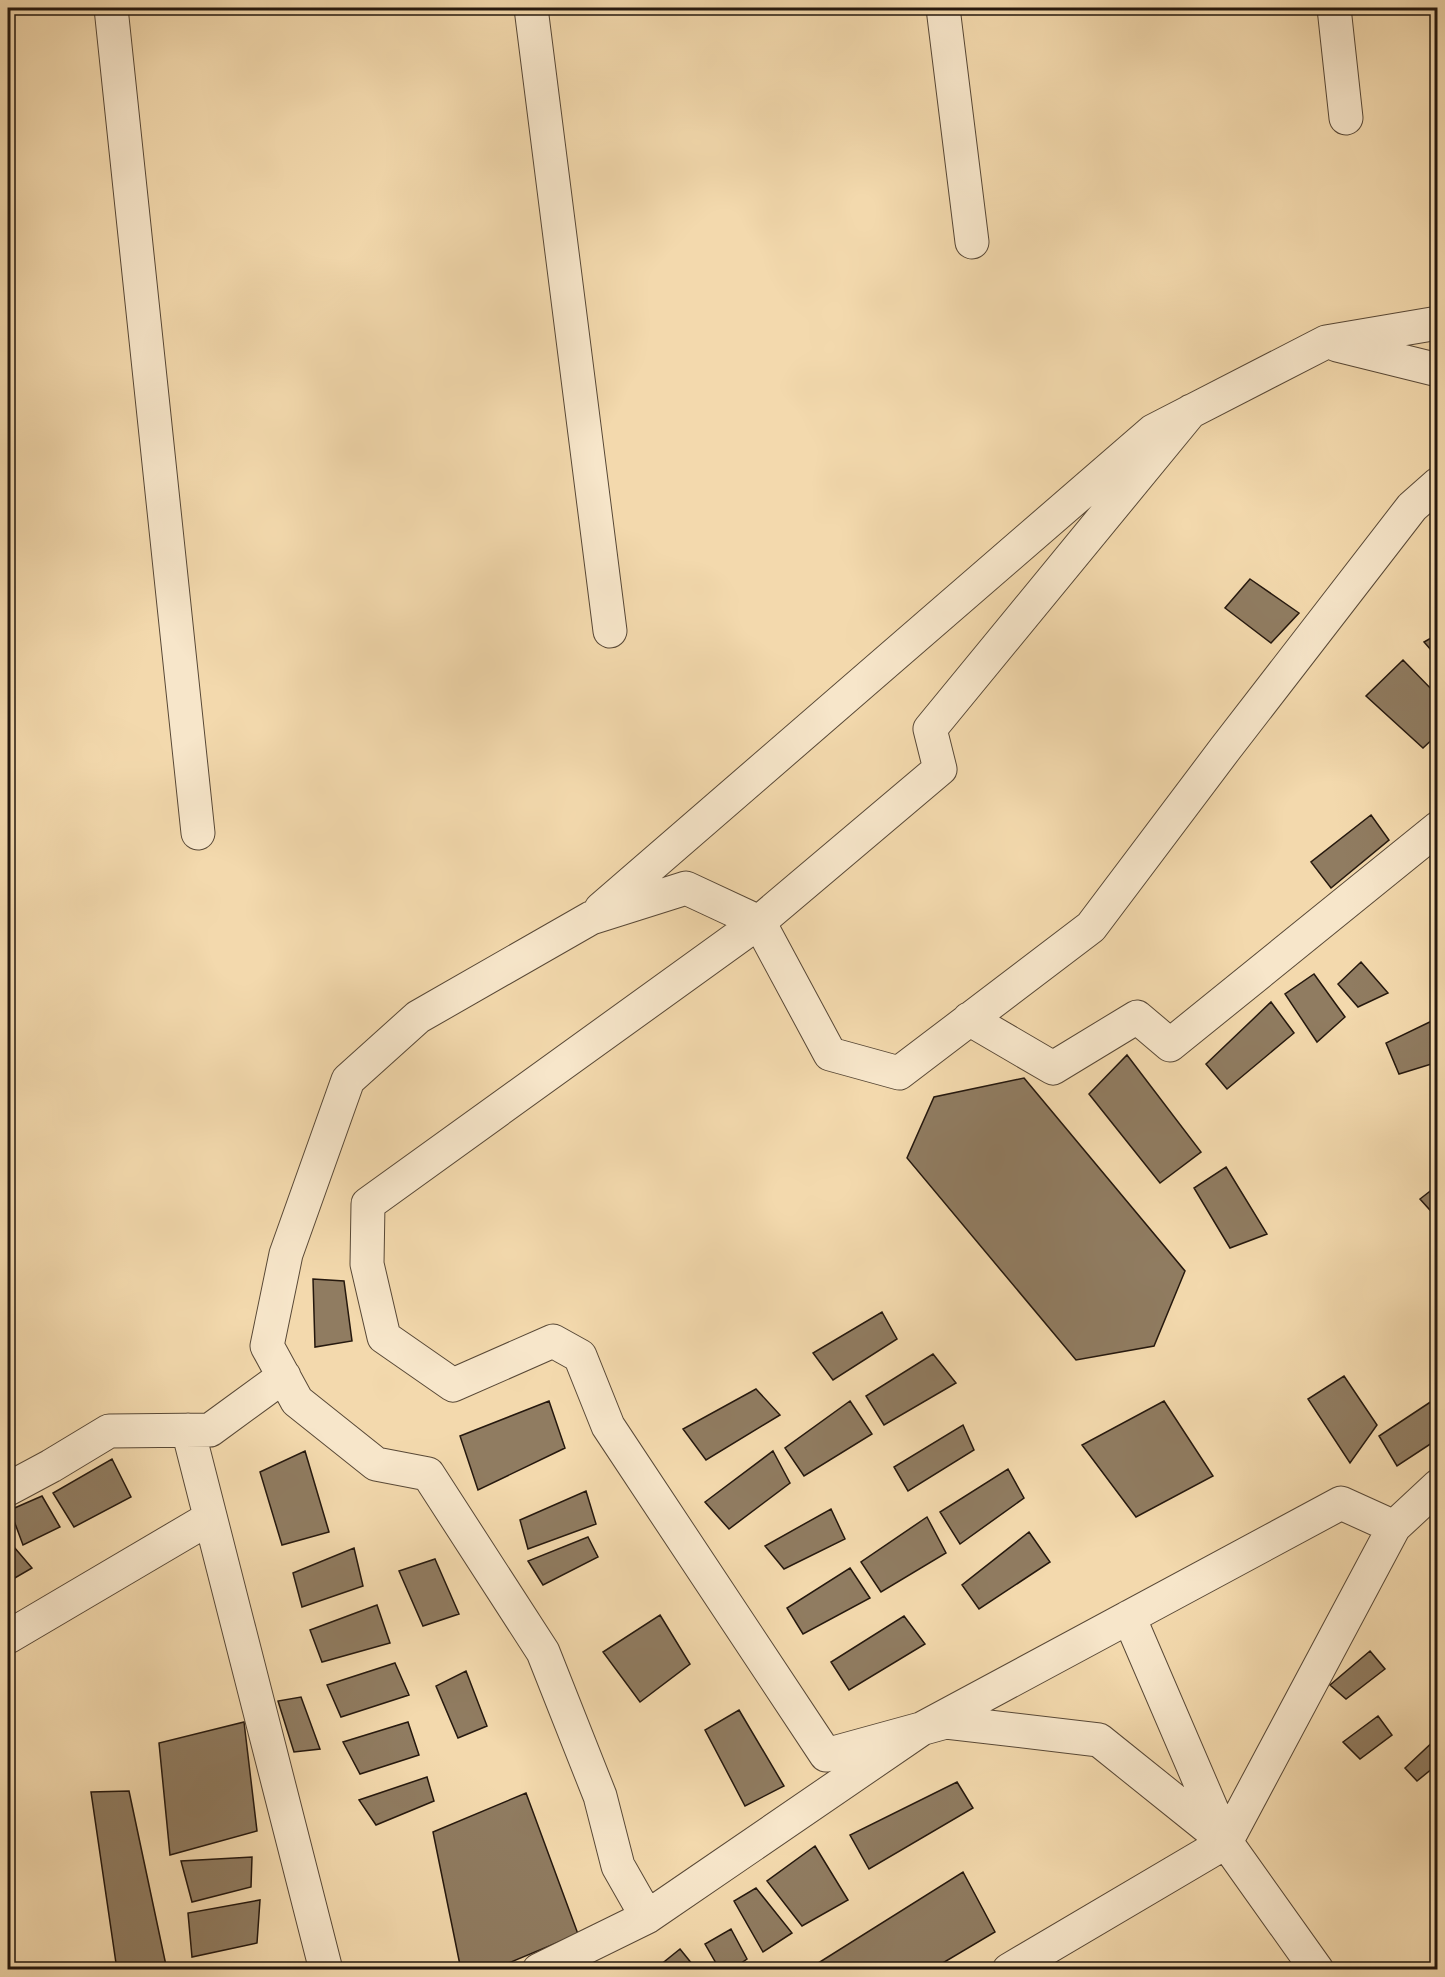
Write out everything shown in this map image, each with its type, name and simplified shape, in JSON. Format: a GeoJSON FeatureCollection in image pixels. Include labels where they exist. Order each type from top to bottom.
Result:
{"type":"FeatureCollection","features":[{"type":"Feature","properties":{"kind":"street"},"geometry":{"type":"LineString","coordinates":[[111,8],[198,833]]}},
{"type":"Feature","properties":{"kind":"street"},"geometry":{"type":"LineString","coordinates":[[531,8],[609,631]]}},
{"type":"Feature","properties":{"kind":"street"},"geometry":{"type":"LineString","coordinates":[[943,8],[972,242]]}},
{"type":"Feature","properties":{"kind":"street"},"geometry":{"type":"LineString","coordinates":[[1334,8],[1346,118]]}},
{"type":"Feature","properties":{"kind":"street"},"geometry":{"type":"LineString","coordinates":[[647,1917],[618,1866],[600,1796],[543,1652],[428,1474],[376,1464],[297,1401],[267,1346],[286,1254],[348,1080],[418,1017],[591,918],[1153,431],[1326,342],[1437,323]]}},
{"type":"Feature","properties":{"kind":"street"},"geometry":{"type":"LineString","coordinates":[[1326,342],[1437,370]]}},
{"type":"Feature","properties":{"kind":"street"},"geometry":{"type":"LineString","coordinates":[[1191,411],[930,729],[940,770],[759,922],[368,1204],[367,1264],[384,1337],[453,1385],[553,1341],[580,1356],[608,1426],[826,1755],[946,1722],[1099,1740],[1226,1842]]}},
{"type":"Feature","properties":{"kind":"street"},"geometry":{"type":"LineString","coordinates":[[591,918],[686,888],[759,922],[830,1054],[899,1073],[1091,927],[1412,507],[1437,484]]}},
{"type":"Feature","properties":{"kind":"street"},"geometry":{"type":"LineString","coordinates":[[969,1019],[1053,1068],[1137,1017],[1170,1045],[1437,828]]}},
{"type":"Feature","properties":{"kind":"street"},"geometry":{"type":"LineString","coordinates":[[8,1489],[109,1431],[210,1430],[284,1376]]}},
{"type":"Feature","properties":{"kind":"street"},"geometry":{"type":"LineString","coordinates":[[188,1430],[326,1970]]}},
{"type":"Feature","properties":{"kind":"street"},"geometry":{"type":"LineString","coordinates":[[1009,1970],[1226,1842],[1394,1527],[1437,1486]]}},
{"type":"Feature","properties":{"kind":"street"},"geometry":{"type":"LineString","coordinates":[[539,1970],[647,1917],[923,1728],[1341,1503],[1394,1527]]}},
{"type":"Feature","properties":{"kind":"street"},"geometry":{"type":"LineString","coordinates":[[8,1637],[210,1518]]}},
{"type":"Feature","properties":{"kind":"street"},"geometry":{"type":"LineString","coordinates":[[1130,1617],[1226,1842],[1317,1970]]}},
{"type":"Feature","properties":{"kind":"building"},"geometry":{"type":"Polygon","coordinates":[[[1250,579],[1299,613],[1271,643],[1225,608],[1250,579]]]}},
{"type":"Feature","properties":{"kind":"building"},"geometry":{"type":"Polygon","coordinates":[[[1438,634],[1438,658],[1424,642],[1438,634]]]}},
{"type":"Feature","properties":{"kind":"building"},"geometry":{"type":"Polygon","coordinates":[[[1403,660],[1438,696],[1438,734],[1423,748],[1366,696],[1403,660]]]}},
{"type":"Feature","properties":{"kind":"building"},"geometry":{"type":"Polygon","coordinates":[[[1371,815],[1389,840],[1331,888],[1311,862],[1371,815]]]}},
{"type":"Feature","properties":{"kind":"building"},"geometry":{"type":"Polygon","coordinates":[[[1361,962],[1388,993],[1358,1007],[1338,984],[1361,962]]]}},
{"type":"Feature","properties":{"kind":"building"},"geometry":{"type":"Polygon","coordinates":[[[1314,974],[1345,1017],[1317,1042],[1285,994],[1314,974]]]}},
{"type":"Feature","properties":{"kind":"building"},"geometry":{"type":"Polygon","coordinates":[[[1271,1002],[1294,1033],[1227,1089],[1206,1064],[1271,1002]]]}},
{"type":"Feature","properties":{"kind":"building"},"geometry":{"type":"Polygon","coordinates":[[[1438,1018],[1438,1062],[1399,1074],[1386,1043],[1438,1018]]]}},
{"type":"Feature","properties":{"kind":"building"},"geometry":{"type":"Polygon","coordinates":[[[1127,1055],[1201,1152],[1160,1183],[1089,1094],[1127,1055]]]}},
{"type":"Feature","properties":{"kind":"building"},"geometry":{"type":"Polygon","coordinates":[[[1024,1078],[1185,1271],[1154,1346],[1076,1360],[907,1158],[934,1097],[1024,1078]]]}},
{"type":"Feature","properties":{"kind":"building"},"geometry":{"type":"Polygon","coordinates":[[[1226,1167],[1267,1234],[1230,1248],[1194,1188],[1226,1167]]]}},
{"type":"Feature","properties":{"kind":"building"},"geometry":{"type":"Polygon","coordinates":[[[1438,1185],[1438,1219],[1420,1199],[1438,1185]]]}},
{"type":"Feature","properties":{"kind":"building"},"geometry":{"type":"Polygon","coordinates":[[[313,1279],[344,1281],[352,1341],[315,1347],[313,1279]]]}},
{"type":"Feature","properties":{"kind":"building"},"geometry":{"type":"Polygon","coordinates":[[[882,1312],[897,1339],[833,1380],[813,1353],[882,1312]]]}},
{"type":"Feature","properties":{"kind":"building"},"geometry":{"type":"Polygon","coordinates":[[[933,1354],[956,1383],[884,1425],[866,1396],[933,1354]]]}},
{"type":"Feature","properties":{"kind":"building"},"geometry":{"type":"Polygon","coordinates":[[[1344,1376],[1377,1425],[1350,1463],[1308,1399],[1344,1376]]]}},
{"type":"Feature","properties":{"kind":"building"},"geometry":{"type":"Polygon","coordinates":[[[756,1389],[780,1415],[706,1460],[683,1429],[756,1389]]]}},
{"type":"Feature","properties":{"kind":"building"},"geometry":{"type":"Polygon","coordinates":[[[1438,1397],[1438,1439],[1397,1466],[1379,1436],[1438,1397]]]}},
{"type":"Feature","properties":{"kind":"building"},"geometry":{"type":"Polygon","coordinates":[[[549,1401],[565,1448],[478,1490],[460,1436],[549,1401]]]}},
{"type":"Feature","properties":{"kind":"building"},"geometry":{"type":"Polygon","coordinates":[[[850,1401],[872,1434],[804,1476],[785,1448],[850,1401]]]}},
{"type":"Feature","properties":{"kind":"building"},"geometry":{"type":"Polygon","coordinates":[[[1164,1401],[1213,1476],[1136,1517],[1082,1445],[1164,1401]]]}},
{"type":"Feature","properties":{"kind":"building"},"geometry":{"type":"Polygon","coordinates":[[[963,1425],[974,1450],[908,1491],[894,1467],[963,1425]]]}},
{"type":"Feature","properties":{"kind":"building"},"geometry":{"type":"Polygon","coordinates":[[[305,1451],[329,1532],[282,1545],[260,1472],[305,1451]]]}},
{"type":"Feature","properties":{"kind":"building"},"geometry":{"type":"Polygon","coordinates":[[[773,1451],[790,1483],[729,1529],[705,1502],[773,1451]]]}},
{"type":"Feature","properties":{"kind":"building"},"geometry":{"type":"Polygon","coordinates":[[[112,1459],[131,1497],[74,1527],[53,1493],[112,1459]]]}},
{"type":"Feature","properties":{"kind":"building"},"geometry":{"type":"Polygon","coordinates":[[[1008,1469],[1024,1498],[960,1544],[940,1512],[1008,1469]]]}},
{"type":"Feature","properties":{"kind":"building"},"geometry":{"type":"Polygon","coordinates":[[[586,1491],[596,1524],[528,1549],[520,1520],[586,1491]]]}},
{"type":"Feature","properties":{"kind":"building"},"geometry":{"type":"Polygon","coordinates":[[[42,1496],[60,1527],[23,1545],[10,1510],[42,1496]]]}},
{"type":"Feature","properties":{"kind":"building"},"geometry":{"type":"Polygon","coordinates":[[[831,1509],[845,1539],[784,1569],[765,1546],[831,1509]]]}},
{"type":"Feature","properties":{"kind":"building"},"geometry":{"type":"Polygon","coordinates":[[[927,1517],[946,1553],[881,1592],[861,1562],[927,1517]]]}},
{"type":"Feature","properties":{"kind":"building"},"geometry":{"type":"Polygon","coordinates":[[[1029,1532],[1050,1562],[979,1609],[962,1585],[1029,1532]]]}},
{"type":"Feature","properties":{"kind":"building"},"geometry":{"type":"Polygon","coordinates":[[[588,1537],[598,1557],[543,1585],[528,1561],[588,1537]]]}},
{"type":"Feature","properties":{"kind":"building"},"geometry":{"type":"Polygon","coordinates":[[[8,1540],[32,1568],[8,1582],[8,1540]]]}},
{"type":"Feature","properties":{"kind":"building"},"geometry":{"type":"Polygon","coordinates":[[[354,1548],[363,1586],[302,1607],[293,1573],[354,1548]]]}},
{"type":"Feature","properties":{"kind":"building"},"geometry":{"type":"Polygon","coordinates":[[[435,1559],[459,1614],[423,1626],[399,1571],[435,1559]]]}},
{"type":"Feature","properties":{"kind":"building"},"geometry":{"type":"Polygon","coordinates":[[[850,1568],[870,1598],[803,1634],[787,1608],[850,1568]]]}},
{"type":"Feature","properties":{"kind":"building"},"geometry":{"type":"Polygon","coordinates":[[[377,1605],[390,1643],[322,1662],[310,1630],[377,1605]]]}},
{"type":"Feature","properties":{"kind":"building"},"geometry":{"type":"Polygon","coordinates":[[[660,1615],[690,1664],[640,1702],[603,1652],[660,1615]]]}},
{"type":"Feature","properties":{"kind":"building"},"geometry":{"type":"Polygon","coordinates":[[[904,1616],[925,1644],[849,1690],[831,1662],[904,1616]]]}},
{"type":"Feature","properties":{"kind":"building"},"geometry":{"type":"Polygon","coordinates":[[[1370,1651],[1385,1669],[1346,1699],[1330,1685],[1370,1651]]]}},
{"type":"Feature","properties":{"kind":"building"},"geometry":{"type":"Polygon","coordinates":[[[395,1663],[409,1695],[341,1717],[327,1685],[395,1663]]]}},
{"type":"Feature","properties":{"kind":"building"},"geometry":{"type":"Polygon","coordinates":[[[466,1671],[487,1726],[458,1738],[436,1686],[466,1671]]]}},
{"type":"Feature","properties":{"kind":"building"},"geometry":{"type":"Polygon","coordinates":[[[301,1697],[320,1749],[294,1752],[278,1701],[301,1697]]]}},
{"type":"Feature","properties":{"kind":"building"},"geometry":{"type":"Polygon","coordinates":[[[739,1710],[784,1786],[745,1806],[705,1730],[739,1710]]]}},
{"type":"Feature","properties":{"kind":"building"},"geometry":{"type":"Polygon","coordinates":[[[1378,1716],[1392,1735],[1360,1759],[1343,1742],[1378,1716]]]}},
{"type":"Feature","properties":{"kind":"building"},"geometry":{"type":"Polygon","coordinates":[[[244,1722],[257,1831],[170,1855],[159,1743],[244,1722]]]}},
{"type":"Feature","properties":{"kind":"building"},"geometry":{"type":"Polygon","coordinates":[[[408,1722],[419,1755],[360,1774],[343,1742],[408,1722]]]}},
{"type":"Feature","properties":{"kind":"building"},"geometry":{"type":"Polygon","coordinates":[[[1438,1737],[1438,1764],[1417,1781],[1405,1768],[1438,1737]]]}},
{"type":"Feature","properties":{"kind":"building"},"geometry":{"type":"Polygon","coordinates":[[[427,1777],[434,1801],[376,1825],[359,1800],[427,1777]]]}},
{"type":"Feature","properties":{"kind":"building"},"geometry":{"type":"Polygon","coordinates":[[[957,1782],[973,1808],[869,1869],[850,1835],[957,1782]]]}},
{"type":"Feature","properties":{"kind":"building"},"geometry":{"type":"Polygon","coordinates":[[[129,1791],[167,1970],[117,1970],[91,1792],[129,1791]]]}},
{"type":"Feature","properties":{"kind":"building"},"geometry":{"type":"Polygon","coordinates":[[[526,1793],[578,1934],[492,1970],[461,1970],[433,1832],[526,1793]]]}},
{"type":"Feature","properties":{"kind":"building"},"geometry":{"type":"Polygon","coordinates":[[[815,1846],[848,1900],[802,1926],[767,1881],[815,1846]]]}},
{"type":"Feature","properties":{"kind":"building"},"geometry":{"type":"Polygon","coordinates":[[[252,1857],[251,1887],[192,1902],[181,1861],[252,1857]]]}},
{"type":"Feature","properties":{"kind":"building"},"geometry":{"type":"Polygon","coordinates":[[[963,1872],[995,1932],[931,1970],[807,1970],[963,1872]]]}},
{"type":"Feature","properties":{"kind":"building"},"geometry":{"type":"Polygon","coordinates":[[[756,1888],[792,1933],[763,1952],[734,1901],[756,1888]]]}},
{"type":"Feature","properties":{"kind":"building"},"geometry":{"type":"Polygon","coordinates":[[[260,1900],[257,1943],[192,1957],[188,1913],[260,1900]]]}},
{"type":"Feature","properties":{"kind":"building"},"geometry":{"type":"Polygon","coordinates":[[[731,1929],[747,1959],[731,1970],[720,1970],[705,1944],[731,1929]]]}},
{"type":"Feature","properties":{"kind":"building"},"geometry":{"type":"Polygon","coordinates":[[[680,1949],[697,1970],[654,1970],[680,1949]]]}}]}
